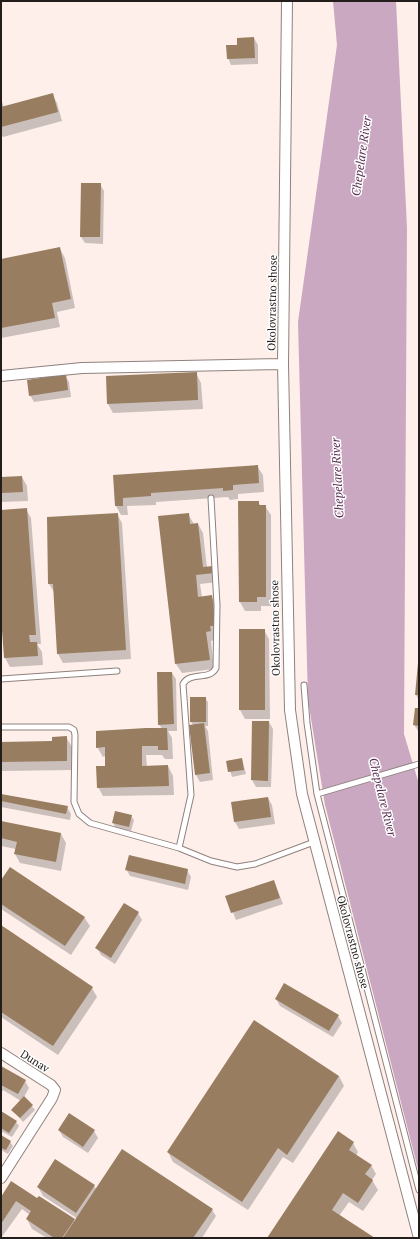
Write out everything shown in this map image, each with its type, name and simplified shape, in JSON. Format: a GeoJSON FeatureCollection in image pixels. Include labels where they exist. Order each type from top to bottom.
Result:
{"type":"FeatureCollection","features":[{"type":"Feature","properties":{"kind":"street","name":"Okolovrastno shose"},"geometry":{"type":"LineString","coordinates":[[287,1],[283,364],[290,710],[302,794],[419,1238]]}},
{"type":"Feature","properties":{"kind":"street"},"geometry":{"type":"LineString","coordinates":[[1,376],[82,368],[283,364]]}},
{"type":"Feature","properties":{"kind":"street","name":"Dunav"},"geometry":{"type":"LineString","coordinates":[[1,1053],[51,1085],[55,1090],[52,1098],[1,1178]]}},
{"type":"Feature","properties":{"kind":"lane"},"geometry":{"type":"LineString","coordinates":[[179,848],[191,795],[183,684],[189,678],[210,674],[216,668],[217,605],[212,498]]}},
{"type":"Feature","properties":{"kind":"lane"},"geometry":{"type":"LineString","coordinates":[[1,679],[117,671]]}},
{"type":"Feature","properties":{"kind":"lane"},"geometry":{"type":"LineString","coordinates":[[304,685],[306,723],[317,794],[419,1190]]}},
{"type":"Feature","properties":{"kind":"lane"},"geometry":{"type":"LineString","coordinates":[[1,727],[69,727],[74,730],[74,802],[78,814],[90,823],[179,848],[211,861],[237,867],[255,864],[314,842]]}},
{"type":"Feature","properties":{"kind":"lane"},"geometry":{"type":"LineString","coordinates":[[317,794],[419,764]]}},
{"type":"Feature","properties":{"kind":"water","name":"Chepelare River"},"geometry":{"type":"Polygon","coordinates":[[[333,1],[396,1],[407,228],[404,734],[419,784],[419,1173],[325,805],[308,700],[298,322],[337,45],[333,1]]]}},
{"type":"Feature","properties":{"kind":"building"},"geometry":{"type":"Polygon","coordinates":[[[254,37],[255,58],[227,59],[226,45],[237,45],[237,38],[254,37]]]}},
{"type":"Feature","properties":{"kind":"building"},"geometry":{"type":"Polygon","coordinates":[[[53,93],[58,112],[1,127],[1,107],[53,93]]]}},
{"type":"Feature","properties":{"kind":"building"},"geometry":{"type":"Polygon","coordinates":[[[81,183],[101,183],[100,237],[80,237],[81,183]]]}},
{"type":"Feature","properties":{"kind":"building"},"geometry":{"type":"Polygon","coordinates":[[[60,247],[71,299],[52,303],[55,318],[1,328],[1,259],[60,247]]]}},
{"type":"Feature","properties":{"kind":"building"},"geometry":{"type":"Polygon","coordinates":[[[197,372],[198,400],[107,404],[106,376],[197,372]]]}},
{"type":"Feature","properties":{"kind":"building"},"geometry":{"type":"Polygon","coordinates":[[[66,374],[68,390],[29,396],[27,380],[66,374]]]}},
{"type":"Feature","properties":{"kind":"building"},"geometry":{"type":"Polygon","coordinates":[[[258,465],[259,483],[233,485],[233,490],[223,491],[223,488],[151,493],[151,496],[123,498],[123,506],[115,506],[113,475],[258,465]]]}},
{"type":"Feature","properties":{"kind":"building"},"geometry":{"type":"Polygon","coordinates":[[[22,476],[23,492],[1,493],[1,477],[22,476]]]}},
{"type":"Feature","properties":{"kind":"building"},"geometry":{"type":"Polygon","coordinates":[[[238,501],[259,501],[259,505],[266,505],[266,597],[257,597],[257,602],[239,602],[238,501]]]}},
{"type":"Feature","properties":{"kind":"building"},"geometry":{"type":"Polygon","coordinates":[[[27,508],[36,635],[29,635],[30,642],[37,642],[38,656],[4,658],[1,616],[1,510],[27,508]]]}},
{"type":"Feature","properties":{"kind":"building"},"geometry":{"type":"Polygon","coordinates":[[[118,513],[126,650],[57,654],[53,584],[48,584],[47,517],[118,513]]]}},
{"type":"Feature","properties":{"kind":"building"},"geometry":{"type":"Polygon","coordinates":[[[189,513],[190,524],[198,523],[203,567],[213,566],[214,573],[196,575],[198,597],[212,595],[216,626],[210,626],[211,631],[206,632],[210,660],[175,664],[158,516],[189,513]]]}},
{"type":"Feature","properties":{"kind":"building"},"geometry":{"type":"Polygon","coordinates":[[[239,629],[265,629],[265,710],[239,710],[239,629]]]}},
{"type":"Feature","properties":{"kind":"building"},"geometry":{"type":"Polygon","coordinates":[[[418,663],[419,695],[415,695],[418,663]]]}},
{"type":"Feature","properties":{"kind":"building"},"geometry":{"type":"Polygon","coordinates":[[[157,672],[172,672],[174,724],[158,725],[157,672]]]}},
{"type":"Feature","properties":{"kind":"building"},"geometry":{"type":"Polygon","coordinates":[[[190,697],[206,697],[206,722],[190,722],[190,697]]]}},
{"type":"Feature","properties":{"kind":"building"},"geometry":{"type":"Polygon","coordinates":[[[415,708],[419,708],[419,726],[413,725],[415,708]]]}},
{"type":"Feature","properties":{"kind":"building"},"geometry":{"type":"Polygon","coordinates":[[[252,721],[269,721],[268,781],[251,780],[252,721]]]}},
{"type":"Feature","properties":{"kind":"building"},"geometry":{"type":"Polygon","coordinates":[[[204,723],[210,773],[195,775],[189,725],[204,723]]]}},
{"type":"Feature","properties":{"kind":"building"},"geometry":{"type":"Polygon","coordinates":[[[167,728],[168,750],[158,750],[158,746],[142,746],[142,766],[168,765],[169,786],[97,788],[96,766],[105,766],[105,747],[96,748],[96,731],[167,728]]]}},
{"type":"Feature","properties":{"kind":"building"},"geometry":{"type":"Polygon","coordinates":[[[67,736],[67,761],[1,762],[1,742],[52,741],[52,737],[67,736]]]}},
{"type":"Feature","properties":{"kind":"building"},"geometry":{"type":"Polygon","coordinates":[[[242,758],[244,770],[228,772],[226,761],[242,758]]]}},
{"type":"Feature","properties":{"kind":"building"},"geometry":{"type":"Polygon","coordinates":[[[1,794],[68,806],[66,814],[1,801],[1,794]]]}},
{"type":"Feature","properties":{"kind":"building"},"geometry":{"type":"Polygon","coordinates":[[[268,797],[271,817],[234,822],[231,802],[268,797]]]}},
{"type":"Feature","properties":{"kind":"building"},"geometry":{"type":"Polygon","coordinates":[[[115,811],[132,815],[129,827],[112,823],[115,811]]]}},
{"type":"Feature","properties":{"kind":"building"},"geometry":{"type":"Polygon","coordinates":[[[1,821],[61,833],[56,862],[14,854],[17,842],[1,838],[1,821]]]}},
{"type":"Feature","properties":{"kind":"building"},"geometry":{"type":"Polygon","coordinates":[[[129,855],[188,869],[185,884],[125,870],[129,855]]]}},
{"type":"Feature","properties":{"kind":"building"},"geometry":{"type":"Polygon","coordinates":[[[10,867],[85,917],[65,946],[1,904],[1,880],[10,867]]]}},
{"type":"Feature","properties":{"kind":"building"},"geometry":{"type":"Polygon","coordinates":[[[274,880],[280,898],[231,913],[225,896],[274,880]]]}},
{"type":"Feature","properties":{"kind":"building"},"geometry":{"type":"Polygon","coordinates":[[[124,903],[139,912],[111,958],[95,948],[124,903]]]}},
{"type":"Feature","properties":{"kind":"building"},"geometry":{"type":"Polygon","coordinates":[[[1,925],[93,987],[53,1046],[1,1012],[1,925]]]}},
{"type":"Feature","properties":{"kind":"building"},"geometry":{"type":"Polygon","coordinates":[[[284,983],[339,1015],[329,1031],[275,999],[284,983]]]}},
{"type":"Feature","properties":{"kind":"building"},"geometry":{"type":"Polygon","coordinates":[[[254,1020],[339,1076],[287,1155],[278,1148],[242,1202],[167,1152],[254,1020]]]}},
{"type":"Feature","properties":{"kind":"building"},"geometry":{"type":"Polygon","coordinates":[[[1,1066],[26,1080],[18,1094],[1,1085],[1,1066]]]}},
{"type":"Feature","properties":{"kind":"building"},"geometry":{"type":"Polygon","coordinates":[[[24,1096],[33,1105],[20,1118],[11,1110],[24,1096]]]}},
{"type":"Feature","properties":{"kind":"building"},"geometry":{"type":"Polygon","coordinates":[[[1,1111],[17,1121],[9,1133],[1,1128],[1,1111]]]}},
{"type":"Feature","properties":{"kind":"building"},"geometry":{"type":"Polygon","coordinates":[[[69,1113],[95,1130],[83,1147],[58,1130],[69,1113]]]}},
{"type":"Feature","properties":{"kind":"building"},"geometry":{"type":"Polygon","coordinates":[[[338,1131],[354,1142],[349,1150],[372,1165],[365,1174],[373,1180],[358,1203],[343,1193],[332,1210],[375,1238],[267,1238],[338,1131]]]}},
{"type":"Feature","properties":{"kind":"building"},"geometry":{"type":"Polygon","coordinates":[[[1,1135],[11,1141],[6,1150],[1,1148],[1,1135]]]}},
{"type":"Feature","properties":{"kind":"building"},"geometry":{"type":"Polygon","coordinates":[[[122,1149],[213,1209],[193,1238],[63,1238],[122,1149]]]}},
{"type":"Feature","properties":{"kind":"building"},"geometry":{"type":"Polygon","coordinates":[[[55,1159],[95,1185],[76,1213],[37,1187],[55,1159]]]}},
{"type":"Feature","properties":{"kind":"building"},"geometry":{"type":"Polygon","coordinates":[[[11,1181],[37,1198],[39,1196],[75,1219],[62,1238],[54,1238],[26,1219],[31,1211],[16,1201],[1,1224],[1,1197],[11,1181]]]}}]}
